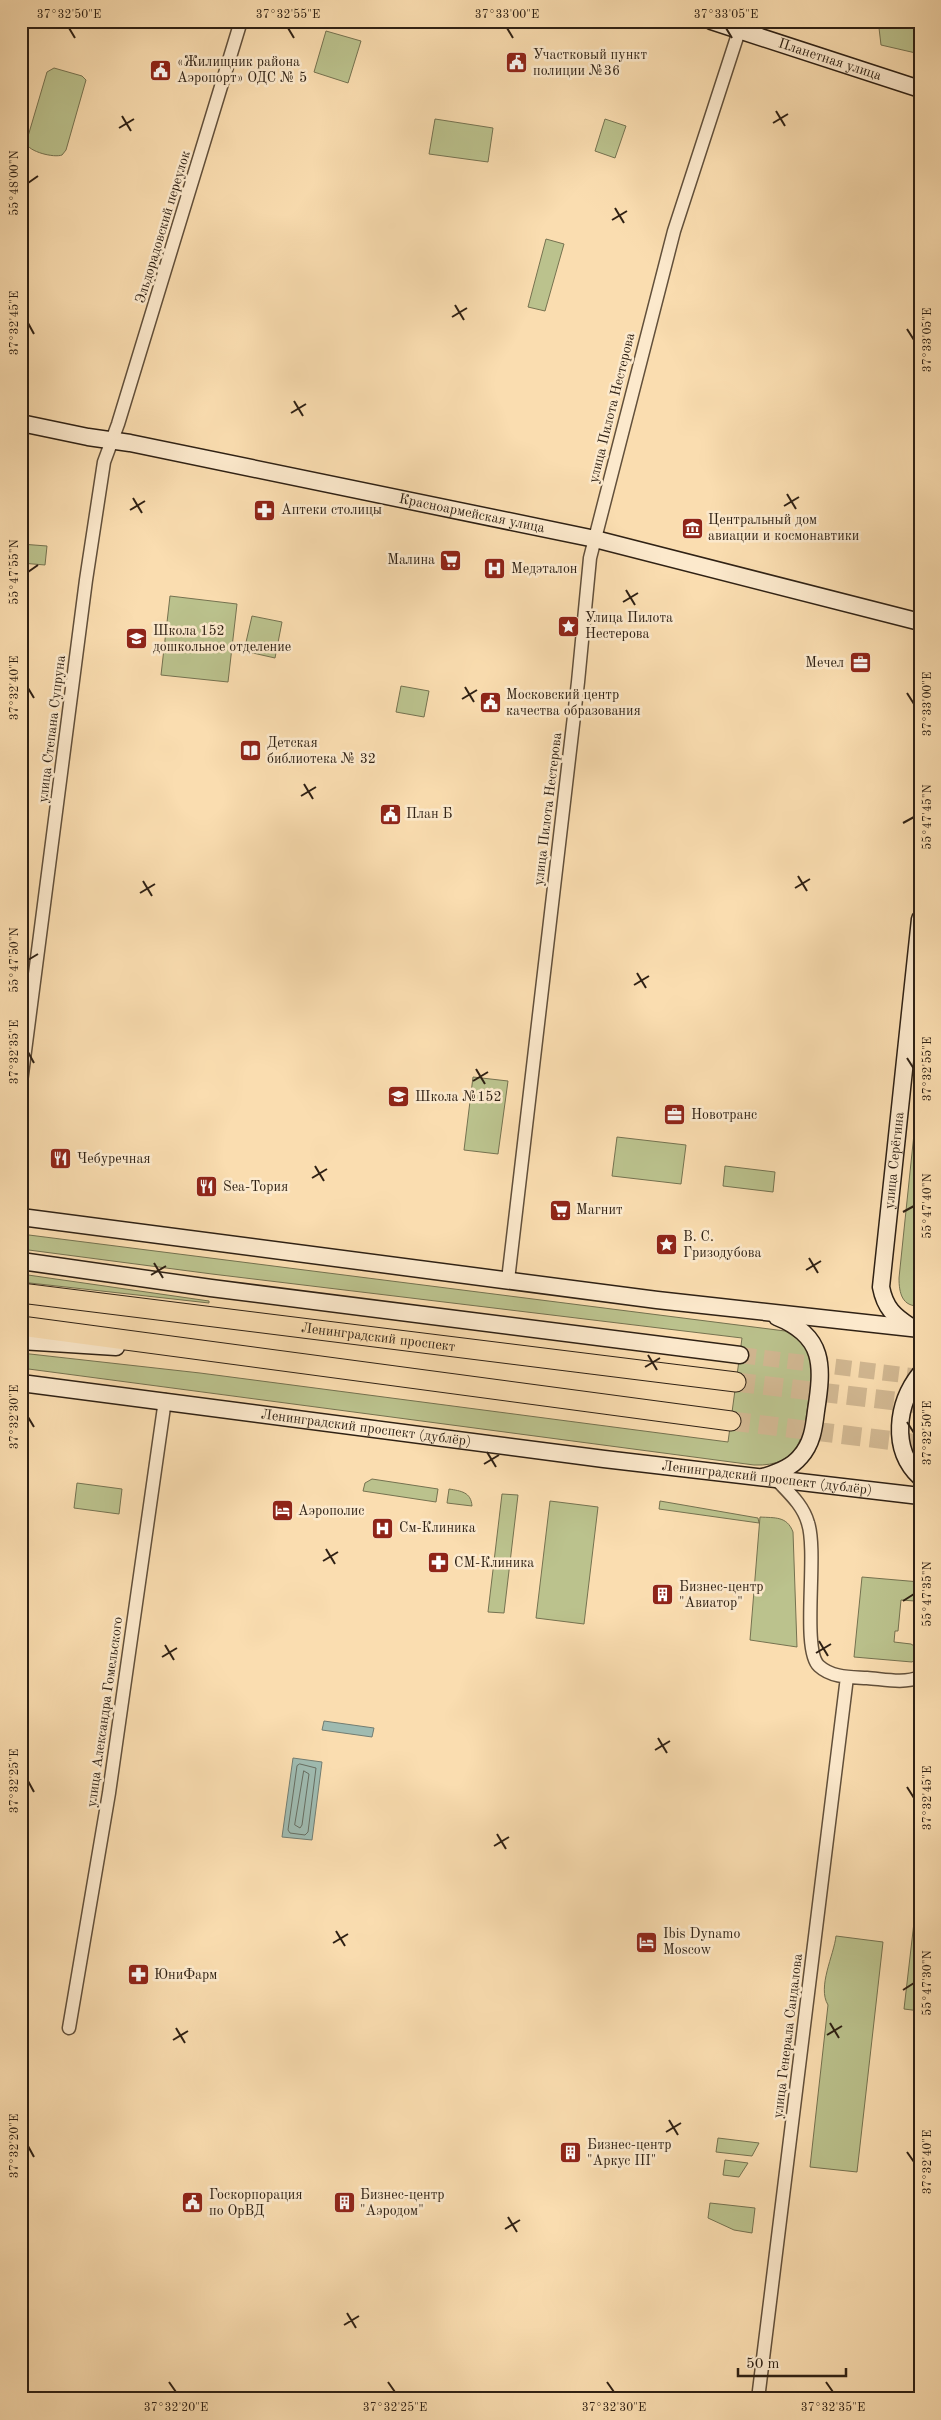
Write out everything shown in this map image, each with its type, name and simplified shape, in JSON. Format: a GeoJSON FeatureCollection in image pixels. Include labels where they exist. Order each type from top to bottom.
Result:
{"type":"FeatureCollection","features":[{"type":"Feature","properties":{"kind":"main road","name":"Планетная улица"},"geometry":{"type":"LineString","coordinates":[[711,21],[920,89]]}},
{"type":"Feature","properties":{"kind":"main road","name":"Красноармейская улица"},"geometry":{"type":"LineString","coordinates":[[21,423],[130,443],[595,539],[920,622]]}},
{"type":"Feature","properties":{"kind":"main road","name":"улица Серёгина"},"geometry":{"type":"LineString","coordinates":[[916,1328],[893,1316],[884,1302],[881,1288],[920,920]]}},
{"type":"Feature","properties":{"kind":"main road"},"geometry":{"type":"LineString","coordinates":[[21,1217],[508,1280],[916,1328]]}},
{"type":"Feature","properties":{"kind":"main road"},"geometry":{"type":"LineString","coordinates":[[21,1261],[212,1288],[740,1355]]}},
{"type":"Feature","properties":{"kind":"main road","name":"Ленинградский проспект"},"geometry":{"type":"LineString","coordinates":[[21,1292],[736,1382]]}},
{"type":"Feature","properties":{"kind":"main road"},"geometry":{"type":"LineString","coordinates":[[744,1476],[764,1477],[778,1472],[800,1458],[808,1448],[813,1435],[822,1375],[820,1362],[810,1339],[800,1329],[763,1311]]}},
{"type":"Feature","properties":{"kind":"main road"},"geometry":{"type":"LineString","coordinates":[[21,1326],[731,1421]]}},
{"type":"Feature","properties":{"kind":"main road"},"geometry":{"type":"LineString","coordinates":[[21,1341],[201,1351]]}},
{"type":"Feature","properties":{"kind":"main road"},"geometry":{"type":"LineString","coordinates":[[920,1374],[904,1398],[900,1415],[902,1448],[920,1477]]}},
{"type":"Feature","properties":{"kind":"main road","name":"Ленинградский проспект (дублёр)"},"geometry":{"type":"LineString","coordinates":[[21,1383],[165,1400],[744,1476],[920,1496]]}},
{"type":"Feature","properties":{"kind":"street","name":"Эльдорадовский переулок"},"geometry":{"type":"LineString","coordinates":[[112,441],[241,21]]}},
{"type":"Feature","properties":{"kind":"street","name":"улица Пилота Нестерова"},"geometry":{"type":"LineString","coordinates":[[508,1280],[578,682],[590,558],[674,231],[740,31]]}},
{"type":"Feature","properties":{"kind":"street","name":"улица Степана Супруна"},"geometry":{"type":"LineString","coordinates":[[21,1082],[86,580],[104,462],[112,441]]}},
{"type":"Feature","properties":{"kind":"street","name":"улица Александра Гомельского"},"geometry":{"type":"LineString","coordinates":[[69,2028],[109,1793],[165,1400]]}},
{"type":"Feature","properties":{"kind":"street"},"geometry":{"type":"LineString","coordinates":[[777,1480],[800,1506],[811,1537],[811,1642],[815,1660],[819,1666],[833,1674],[847,1677],[905,1681],[920,1677]]}},
{"type":"Feature","properties":{"kind":"street","name":"улица Генерала Сандалова"},"geometry":{"type":"LineString","coordinates":[[758,2399],[847,1677]]}},
{"type":"Feature","properties":{"kind":"green space"},"geometry":{"type":"Polygon","coordinates":[[[863,21],[920,21],[920,54],[881,45],[879,28],[863,21]]]}},
{"type":"Feature","properties":{"kind":"green space"},"geometry":{"type":"Polygon","coordinates":[[[326,31],[361,41],[348,83],[314,72],[326,31]]]}},
{"type":"Feature","properties":{"kind":"green space"},"geometry":{"type":"Polygon","coordinates":[[[54,68],[82,76],[86,80],[66,150],[62,155],[58,156],[37,152],[26,143],[47,72],[54,68]]]}},
{"type":"Feature","properties":{"kind":"green space"},"geometry":{"type":"Polygon","coordinates":[[[435,119],[493,128],[488,162],[429,154],[435,119]]]}},
{"type":"Feature","properties":{"kind":"green space"},"geometry":{"type":"Polygon","coordinates":[[[605,119],[626,126],[615,158],[595,151],[605,119]]]}},
{"type":"Feature","properties":{"kind":"green space"},"geometry":{"type":"Polygon","coordinates":[[[546,239],[564,244],[545,311],[528,307],[546,239]]]}},
{"type":"Feature","properties":{"kind":"green space"},"geometry":{"type":"Polygon","coordinates":[[[21,544],[47,546],[45,565],[21,563],[21,544]]]}},
{"type":"Feature","properties":{"kind":"green space"},"geometry":{"type":"Polygon","coordinates":[[[170,596],[237,604],[228,682],[161,675],[170,596]]]}},
{"type":"Feature","properties":{"kind":"green space"},"geometry":{"type":"Polygon","coordinates":[[[252,616],[282,622],[275,658],[244,651],[252,616]]]}},
{"type":"Feature","properties":{"kind":"green space"},"geometry":{"type":"Polygon","coordinates":[[[401,686],[429,691],[424,717],[396,712],[401,686]]]}},
{"type":"Feature","properties":{"kind":"green space"},"geometry":{"type":"Polygon","coordinates":[[[920,1076],[920,1306],[914,1306],[905,1302],[901,1294],[899,1278],[920,1076]]]}},
{"type":"Feature","properties":{"kind":"green space"},"geometry":{"type":"Polygon","coordinates":[[[473,1077],[508,1081],[498,1154],[464,1150],[473,1077]]]}},
{"type":"Feature","properties":{"kind":"green space"},"geometry":{"type":"Polygon","coordinates":[[[617,1137],[686,1145],[681,1184],[612,1176],[617,1137]]]}},
{"type":"Feature","properties":{"kind":"green space"},"geometry":{"type":"Polygon","coordinates":[[[725,1166],[775,1172],[773,1192],[723,1186],[725,1166]]]}},
{"type":"Feature","properties":{"kind":"green space"},"geometry":{"type":"Polygon","coordinates":[[[21,1234],[785,1331],[802,1344],[811,1360],[811,1381],[805,1424],[797,1446],[791,1454],[782,1460],[770,1464],[754,1465],[21,1368],[21,1353],[200,1373],[728,1442],[742,1338],[21,1249],[21,1234]]]}},
{"type":"Feature","properties":{"kind":"green space"},"geometry":{"type":"Polygon","coordinates":[[[21,1274],[209,1301],[209,1303],[21,1282],[21,1274]]]}},
{"type":"Feature","properties":{"kind":"green space"},"geometry":{"type":"Polygon","coordinates":[[[372,1479],[438,1489],[436,1502],[363,1491],[365,1483],[372,1479]]]}},
{"type":"Feature","properties":{"kind":"green space"},"geometry":{"type":"Polygon","coordinates":[[[77,1483],[122,1489],[119,1514],[74,1508],[77,1483]]]}},
{"type":"Feature","properties":{"kind":"green space"},"geometry":{"type":"Polygon","coordinates":[[[449,1489],[467,1495],[472,1506],[447,1503],[449,1489]]]}},
{"type":"Feature","properties":{"kind":"green space"},"geometry":{"type":"Polygon","coordinates":[[[502,1494],[518,1495],[504,1613],[488,1612],[502,1494]]]}},
{"type":"Feature","properties":{"kind":"green space"},"geometry":{"type":"Polygon","coordinates":[[[550,1501],[598,1507],[584,1624],[536,1618],[550,1501]]]}},
{"type":"Feature","properties":{"kind":"green space"},"geometry":{"type":"Polygon","coordinates":[[[660,1501],[758,1518],[759,1523],[659,1509],[660,1501]]]}},
{"type":"Feature","properties":{"kind":"green space"},"geometry":{"type":"Polygon","coordinates":[[[760,1517],[784,1520],[793,1532],[797,1647],[750,1640],[760,1517]]]}},
{"type":"Feature","properties":{"kind":"green space"},"geometry":{"type":"Polygon","coordinates":[[[862,1577],[920,1582],[920,1598],[915,1601],[901,1600],[898,1631],[895,1631],[894,1642],[911,1644],[919,1649],[918,1658],[912,1662],[854,1657],[862,1577]]]}},
{"type":"Feature","properties":{"kind":"green space"},"geometry":{"type":"Polygon","coordinates":[[[916,1905],[920,1906],[920,2011],[904,2009],[916,1905]]]}},
{"type":"Feature","properties":{"kind":"green space"},"geometry":{"type":"Polygon","coordinates":[[[836,1936],[883,1942],[857,2172],[810,2167],[828,2005],[825,1998],[825,1980],[836,1936]]]}},
{"type":"Feature","properties":{"kind":"green space"},"geometry":{"type":"Polygon","coordinates":[[[718,2138],[759,2143],[752,2156],[716,2152],[718,2138]]]}},
{"type":"Feature","properties":{"kind":"green space"},"geometry":{"type":"Polygon","coordinates":[[[725,2160],[748,2163],[739,2177],[723,2175],[725,2160]]]}},
{"type":"Feature","properties":{"kind":"green space"},"geometry":{"type":"Polygon","coordinates":[[[710,2203],[755,2208],[752,2233],[734,2230],[708,2218],[710,2203]]]}},
{"type":"Feature","properties":{"kind":"water"},"geometry":{"type":"Polygon","coordinates":[[[324,1721],[374,1728],[372,1737],[322,1730],[324,1721]]]}},
{"type":"Feature","properties":{"kind":"water"},"geometry":{"type":"Polygon","coordinates":[[[293,1758],[322,1762],[312,1840],[282,1837],[293,1758]]]}},
{"type":"Feature","properties":{"kind":"tunnel"},"geometry":{"type":"LineString","coordinates":[[740,1355],[920,1377]]}},
{"type":"Feature","properties":{"kind":"tunnel"},"geometry":{"type":"LineString","coordinates":[[736,1382],[920,1404]]}},
{"type":"Feature","properties":{"kind":"tunnel"},"geometry":{"type":"LineString","coordinates":[[731,1421],[920,1444]]}},
{"type":"Feature","properties":{"kind":"place","name":"Участковый пункт полиции №36"},"geometry":{"type":"Point","coordinates":[517,63]}},
{"type":"Feature","properties":{"kind":"place","name":"«Жилищник района Аэропорт» ОДС № 5"},"geometry":{"type":"Point","coordinates":[161,70]}},
{"type":"Feature","properties":{"kind":"place","name":"Аптеки столицы"},"geometry":{"type":"Point","coordinates":[265,510]}},
{"type":"Feature","properties":{"kind":"place","name":"Центральный дом авиации и космонавтики"},"geometry":{"type":"Point","coordinates":[692,528]}},
{"type":"Feature","properties":{"kind":"place","name":"Малина"},"geometry":{"type":"Point","coordinates":[451,560]}},
{"type":"Feature","properties":{"kind":"place","name":"Медэталон"},"geometry":{"type":"Point","coordinates":[495,569]}},
{"type":"Feature","properties":{"kind":"place","name":"Улица Пилота Нестерова"},"geometry":{"type":"Point","coordinates":[569,626]}},
{"type":"Feature","properties":{"kind":"place","name":"Школа 152 дошкольное отделение"},"geometry":{"type":"Point","coordinates":[137,639]}},
{"type":"Feature","properties":{"kind":"place","name":"Мечел"},"geometry":{"type":"Point","coordinates":[860,663]}},
{"type":"Feature","properties":{"kind":"place","name":"Московский центр качества образования"},"geometry":{"type":"Point","coordinates":[490,703]}},
{"type":"Feature","properties":{"kind":"place","name":"Детская библиотека № 32"},"geometry":{"type":"Point","coordinates":[251,751]}},
{"type":"Feature","properties":{"kind":"place","name":"План Б"},"geometry":{"type":"Point","coordinates":[390,814]}},
{"type":"Feature","properties":{"kind":"place","name":"Школа №152"},"geometry":{"type":"Point","coordinates":[399,1097]}},
{"type":"Feature","properties":{"kind":"place","name":"Новотранс"},"geometry":{"type":"Point","coordinates":[675,1115]}},
{"type":"Feature","properties":{"kind":"place","name":"Чебуречная"},"geometry":{"type":"Point","coordinates":[61,1159]}},
{"type":"Feature","properties":{"kind":"place","name":"Sea-Тория"},"geometry":{"type":"Point","coordinates":[207,1187]}},
{"type":"Feature","properties":{"kind":"place","name":"Магнит"},"geometry":{"type":"Point","coordinates":[560,1210]}},
{"type":"Feature","properties":{"kind":"place","name":"В. С. Гризодубова"},"geometry":{"type":"Point","coordinates":[667,1245]}},
{"type":"Feature","properties":{"kind":"place","name":"Аэрополис"},"geometry":{"type":"Point","coordinates":[282,1511]}},
{"type":"Feature","properties":{"kind":"place","name":"См-Клиника"},"geometry":{"type":"Point","coordinates":[383,1528]}},
{"type":"Feature","properties":{"kind":"place","name":"СМ-Клиника"},"geometry":{"type":"Point","coordinates":[438,1563]}},
{"type":"Feature","properties":{"kind":"place","name":"Бизнес-центр \"Авиатор\""},"geometry":{"type":"Point","coordinates":[663,1595]}},
{"type":"Feature","properties":{"kind":"place","name":"Ibis Dynamo Moscow"},"geometry":{"type":"Point","coordinates":[647,1942]}},
{"type":"Feature","properties":{"kind":"place","name":"ЮниФарм"},"geometry":{"type":"Point","coordinates":[138,1975]}},
{"type":"Feature","properties":{"kind":"place","name":"Бизнес-центр \"Аркус III\""},"geometry":{"type":"Point","coordinates":[571,2153]}},
{"type":"Feature","properties":{"kind":"place","name":"Госкорпорация по ОрВД"},"geometry":{"type":"Point","coordinates":[193,2203]}},
{"type":"Feature","properties":{"kind":"place","name":"Бизнес-центр \"Аэродом\""},"geometry":{"type":"Point","coordinates":[344,2203]}}]}
